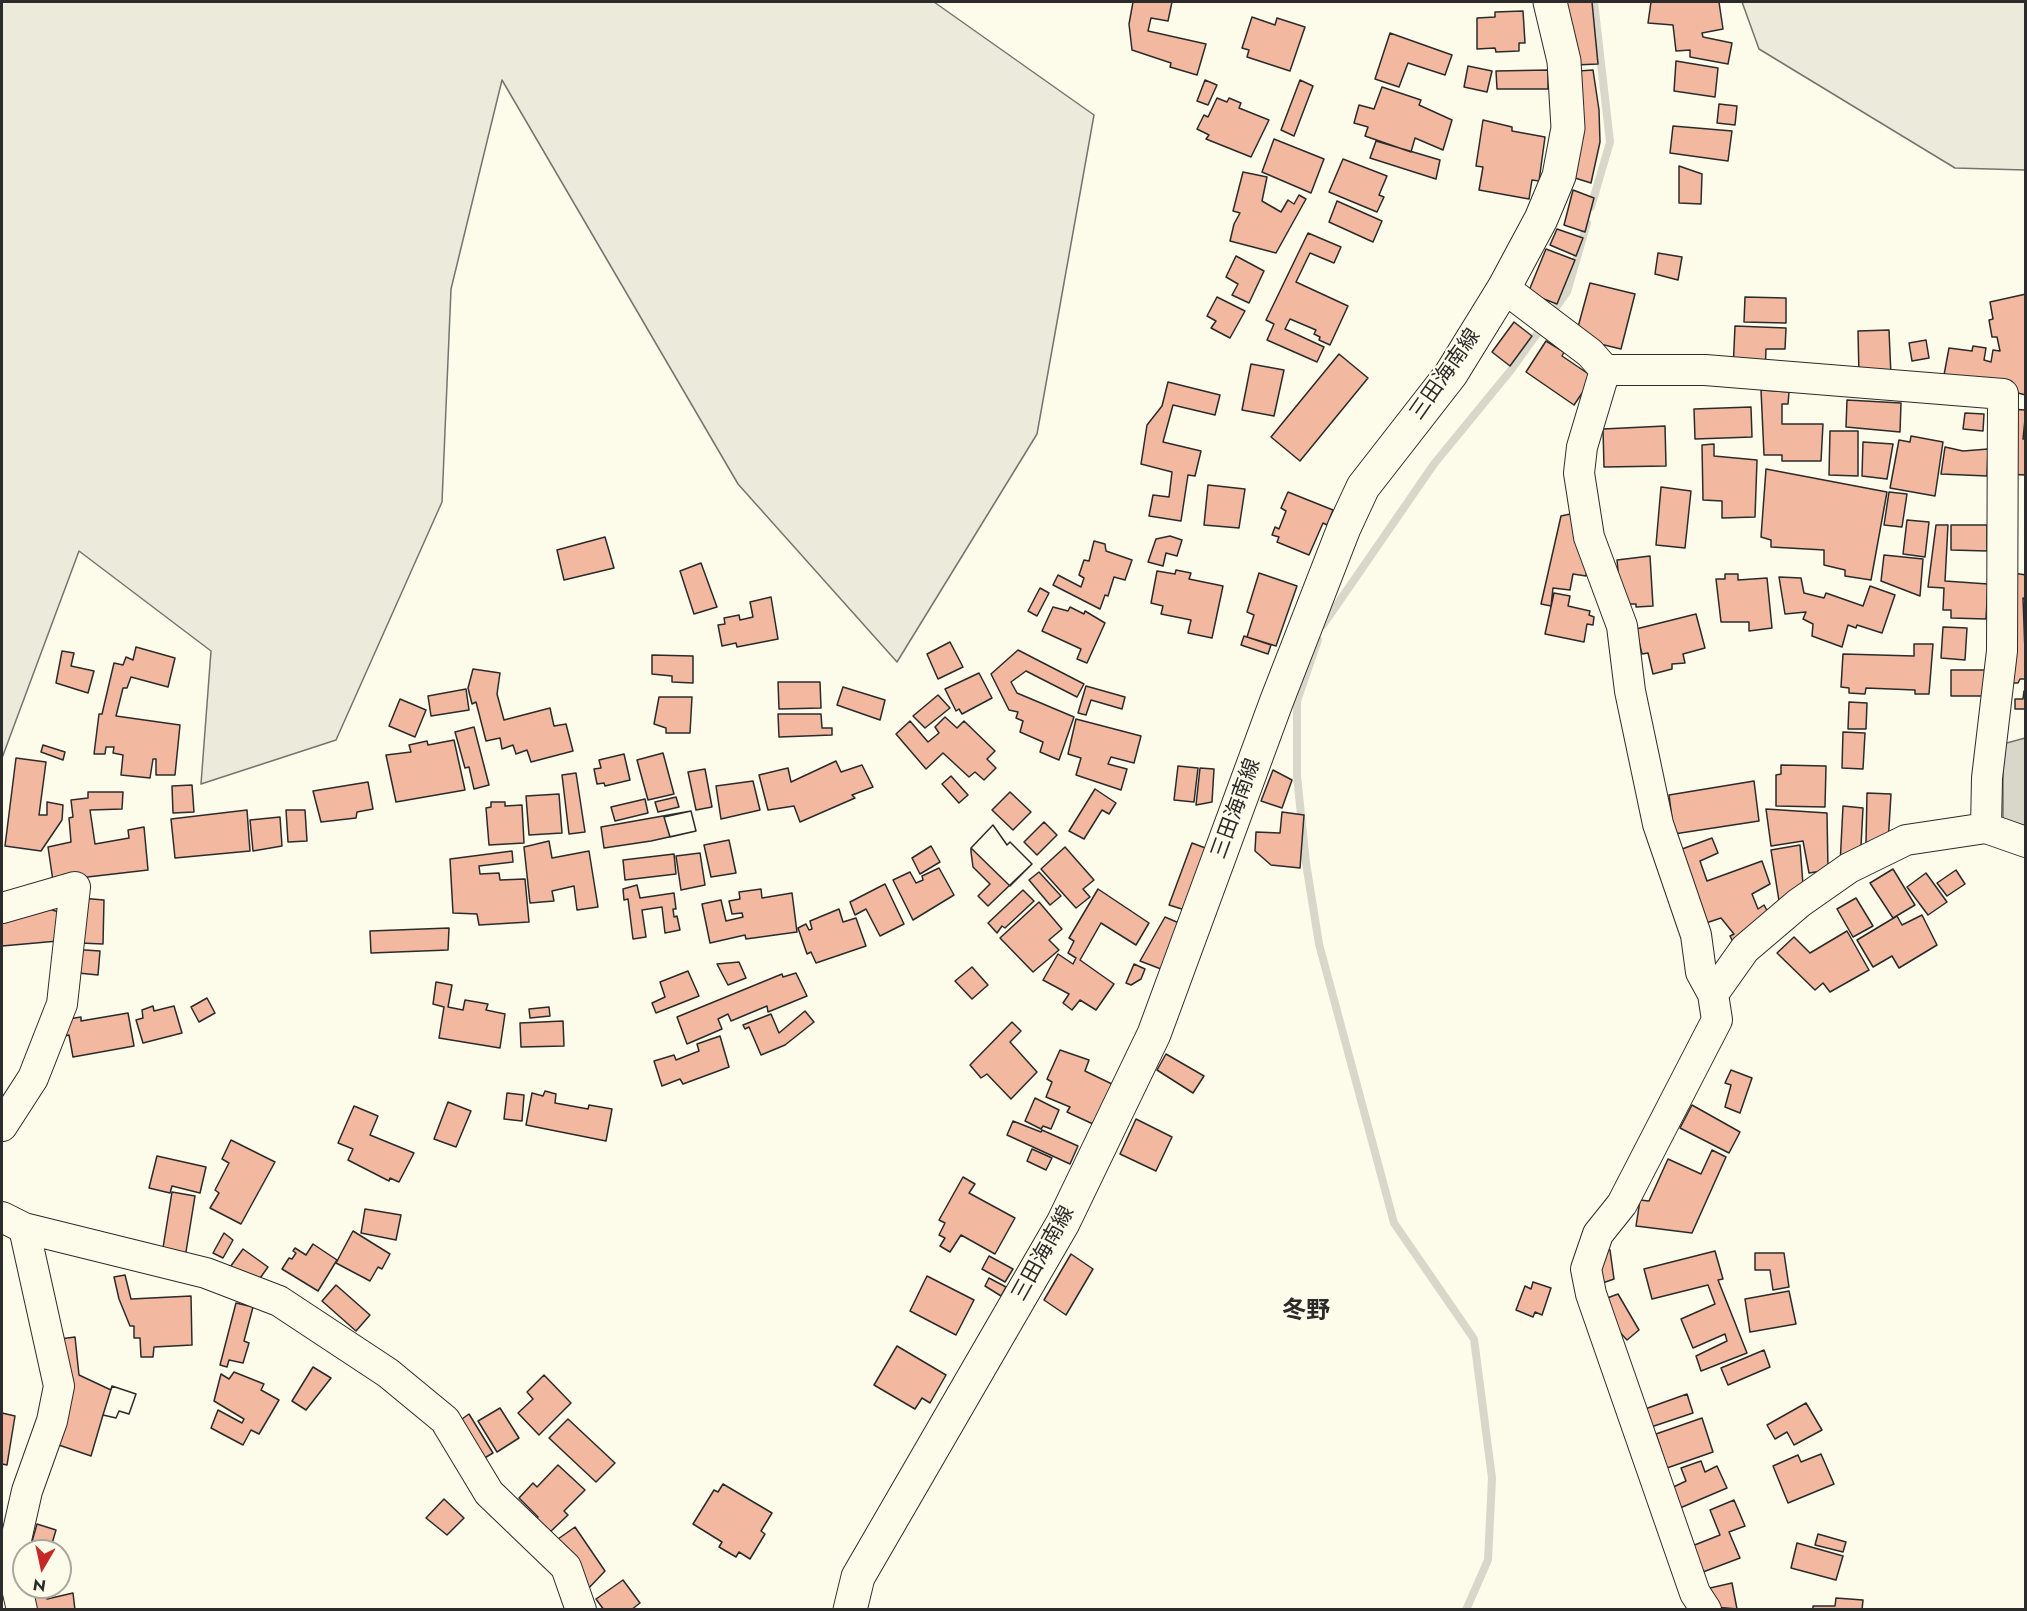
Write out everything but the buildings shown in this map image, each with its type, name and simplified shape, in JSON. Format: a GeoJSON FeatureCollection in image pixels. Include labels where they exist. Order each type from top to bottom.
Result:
{"type":"FeatureCollection","features":[{"type":"Feature","properties":{"kind":"main road","name":"三田海南線"},"geometry":{"type":"LineString","coordinates":[[850,1610],[858,1576],[1063,1223],[1154,1034],[1276,700],[1344,528],[1363,487],[1451,374],[1504,288],[1541,219],[1559,176],[1568,128],[1564,61],[1550,2]]}},
{"type":"Feature","properties":{"kind":"street"},"geometry":{"type":"LineString","coordinates":[[1504,288],[1590,353],[1605,370],[1705,370],[2002,394],[2002,651],[1987,778],[1986,828]]}},
{"type":"Feature","properties":{"kind":"street"},"geometry":{"type":"LineString","coordinates":[[1605,370],[1582,447],[1579,473],[1589,537],[1622,626],[1630,691],[1658,824],[1696,935],[1701,972],[1713,994],[1717,1020],[1622,1204],[1598,1234],[1586,1269],[1591,1294],[1695,1593],[1706,1610]]}},
{"type":"Feature","properties":{"kind":"street"},"geometry":{"type":"LineString","coordinates":[[1713,994],[1745,950],[1799,903],[1849,868],[1906,840],[1986,828],[2025,842]]}},
{"type":"Feature","properties":{"kind":"street"},"geometry":{"type":"LineString","coordinates":[[2,908],[75,887],[62,1004],[33,1078],[2,1126]]}},
{"type":"Feature","properties":{"kind":"street"},"geometry":{"type":"LineString","coordinates":[[13,1222],[60,1386],[52,1421],[27,1491],[11,1562],[22,1610]]}},
{"type":"Feature","properties":{"kind":"street"},"geometry":{"type":"LineString","coordinates":[[13,1222],[206,1273],[279,1301],[388,1373],[445,1420],[489,1493],[566,1567],[581,1610]]}},
{"type":"Feature","properties":{"kind":"shaded area"},"geometry":{"type":"Polygon","coordinates":[[[2,2],[934,2],[1094,115],[1037,434],[897,662],[738,484],[502,80],[451,289],[442,502],[336,740],[201,784],[211,651],[79,551],[2,758],[2,2]]]}},
{"type":"Feature","properties":{"kind":"shaded area"},"geometry":{"type":"Polygon","coordinates":[[[1742,2],[2025,2],[2025,170],[1955,168],[1759,49],[1742,2]]]}},
{"type":"Feature","properties":{"kind":"shaded area"},"geometry":{"type":"Polygon","coordinates":[[[2025,738],[2025,830],[2003,820],[2003,744],[2025,738]]]}},
{"type":"Feature","properties":{"kind":"waterway"},"geometry":{"type":"LineString","coordinates":[[1591,207],[1610,142],[1594,2]]}},
{"type":"Feature","properties":{"kind":"waterway"},"geometry":{"type":"LineString","coordinates":[[1323,625],[1434,464],[1511,370],[1567,292],[1587,223]]}},
{"type":"Feature","properties":{"kind":"waterway"},"geometry":{"type":"LineString","coordinates":[[1318,640],[1297,701],[1297,776],[1306,863],[1319,944],[1394,1223],[1474,1339],[1492,1478],[1488,1560],[1466,1610]]}},
{"type":"Feature","properties":{"kind":"district","name":"冬野"},"geometry":{"type":"Point","coordinates":[1306,1312]}}]}
